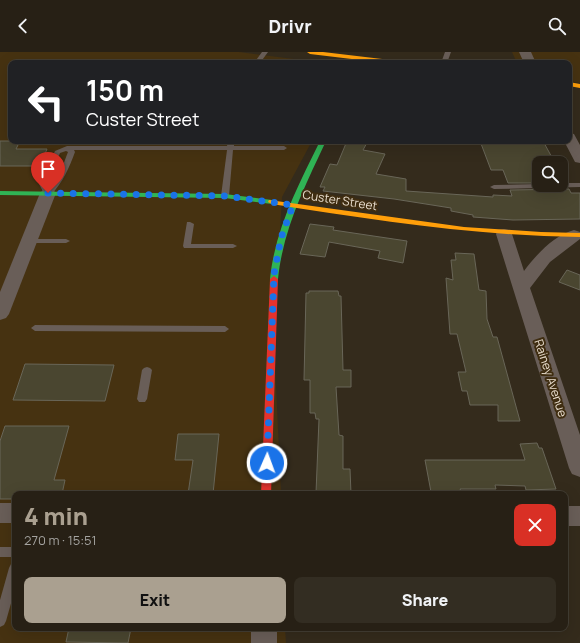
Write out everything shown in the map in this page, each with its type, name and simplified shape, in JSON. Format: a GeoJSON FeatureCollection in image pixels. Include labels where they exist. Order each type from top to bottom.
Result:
{"type":"FeatureCollection","features":[{"type":"Feature","properties":{"kind":"street"},"geometry":{"type":"LineString","coordinates":[[310,52],[356,60]]}},
{"type":"Feature","properties":{"kind":"street"},"geometry":{"type":"LineString","coordinates":[[572,143],[580,159]]}},
{"type":"Feature","properties":{"kind":"street"},"geometry":{"type":"LineString","coordinates":[[266,491],[274,274],[281,238],[293,205],[323,144]]}},
{"type":"Feature","properties":{"kind":"street","name":"Custer Street"},"geometry":{"type":"LineString","coordinates":[[0,193],[225,196],[439,228],[504,234],[577,235]]}},
{"type":"Feature","properties":{"kind":"street"},"geometry":{"type":"LineString","coordinates":[[0,314],[48,193]]}},
{"type":"Feature","properties":{"kind":"street","name":"Rainey Avenue"},"geometry":{"type":"LineString","coordinates":[[504,234],[580,468]]}},
{"type":"Feature","properties":{"kind":"street"},"geometry":{"type":"LineString","coordinates":[[521,288],[539,262],[556,245],[577,235]]}},
{"type":"Feature","properties":{"kind":"street"},"geometry":{"type":"LineString","coordinates":[[0,513],[12,513]]}},
{"type":"Feature","properties":{"kind":"street"},"geometry":{"type":"LineString","coordinates":[[568,516],[580,516]]}},
{"type":"Feature","properties":{"kind":"street"},"geometry":{"type":"LineString","coordinates":[[264,631],[264,643]]}},
{"type":"Feature","properties":{"kind":"lane"},"geometry":{"type":"LineString","coordinates":[[68,144],[72,152],[64,172],[59,183],[48,193],[43,184],[57,152],[68,144],[231,145],[284,148]]}},
{"type":"Feature","properties":{"kind":"lane"},"geometry":{"type":"LineString","coordinates":[[225,196],[231,145]]}},
{"type":"Feature","properties":{"kind":"lane"},"geometry":{"type":"LineString","coordinates":[[494,187],[580,185]]}},
{"type":"Feature","properties":{"kind":"lane"},"geometry":{"type":"LineString","coordinates":[[190,224],[187,246],[233,246]]}},
{"type":"Feature","properties":{"kind":"lane"},"geometry":{"type":"LineString","coordinates":[[29,241],[66,241]]}},
{"type":"Feature","properties":{"kind":"lane"},"geometry":{"type":"LineString","coordinates":[[35,328],[225,329]]}},
{"type":"Feature","properties":{"kind":"lane"},"geometry":{"type":"LineString","coordinates":[[142,399],[147,370]]}},
{"type":"Feature","properties":{"kind":"lane"},"geometry":{"type":"LineString","coordinates":[[0,552],[12,552]]}},
{"type":"Feature","properties":{"kind":"lane"},"geometry":{"type":"LineString","coordinates":[[0,621],[12,579]]}},
{"type":"Feature","properties":{"kind":"shaded area"},"geometry":{"type":"Polygon","coordinates":[[[0,52],[239,52],[302,60],[8,60],[8,144],[310,144],[282,197],[274,342],[281,491],[12,491],[12,631],[285,631],[286,643],[0,643],[0,52]]]}},
{"type":"Feature","properties":{"kind":"shaded area"},"geometry":{"type":"Polygon","coordinates":[[[512,52],[580,52],[580,83],[572,82],[572,60],[516,60],[512,52]]]}},
{"type":"Feature","properties":{"kind":"building"},"geometry":{"type":"Polygon","coordinates":[[[0,141],[8,141],[8,144],[18,144],[16,149],[47,149],[40,166],[0,166],[0,141]]]}},
{"type":"Feature","properties":{"kind":"building"},"geometry":{"type":"Polygon","coordinates":[[[346,144],[366,144],[363,150],[385,154],[376,174],[406,179],[406,191],[493,197],[493,195],[512,196],[510,190],[532,190],[532,192],[568,192],[569,189],[571,193],[580,193],[580,219],[513,220],[473,217],[473,215],[451,211],[451,208],[394,199],[323,191],[325,187],[320,187],[330,164],[337,165],[346,144]]]}},
{"type":"Feature","properties":{"kind":"building"},"geometry":{"type":"Polygon","coordinates":[[[481,144],[545,144],[551,156],[532,156],[532,183],[508,183],[503,170],[491,170],[481,144]]]}},
{"type":"Feature","properties":{"kind":"building"},"geometry":{"type":"Polygon","coordinates":[[[310,224],[334,227],[333,230],[407,241],[403,263],[378,258],[380,251],[329,242],[325,257],[300,254],[310,224]]]}},
{"type":"Feature","properties":{"kind":"building"},"geometry":{"type":"Polygon","coordinates":[[[455,253],[474,254],[479,290],[486,291],[487,319],[493,337],[497,337],[520,421],[498,421],[498,405],[470,405],[467,391],[462,391],[458,372],[466,372],[457,334],[450,334],[446,278],[453,280],[451,260],[456,260],[455,253]]]}},
{"type":"Feature","properties":{"kind":"building"},"geometry":{"type":"Polygon","coordinates":[[[567,270],[580,275],[580,290],[559,282],[567,270]]]}},
{"type":"Feature","properties":{"kind":"building"},"geometry":{"type":"Polygon","coordinates":[[[309,291],[338,291],[339,296],[341,296],[343,370],[351,370],[351,387],[336,387],[339,435],[343,436],[343,469],[350,469],[351,491],[316,491],[319,419],[316,419],[315,413],[310,413],[310,380],[304,380],[306,293],[309,293],[309,291]]]}},
{"type":"Feature","properties":{"kind":"building"},"geometry":{"type":"Polygon","coordinates":[[[25,364],[114,365],[105,401],[13,400],[25,364]]]}},
{"type":"Feature","properties":{"kind":"building"},"geometry":{"type":"Polygon","coordinates":[[[5,426],[69,426],[54,480],[65,480],[63,491],[12,491],[12,499],[0,499],[0,441],[5,426]]]}},
{"type":"Feature","properties":{"kind":"building"},"geometry":{"type":"Polygon","coordinates":[[[178,434],[219,434],[213,491],[188,491],[193,460],[175,460],[178,434]]]}},
{"type":"Feature","properties":{"kind":"building"},"geometry":{"type":"Polygon","coordinates":[[[537,443],[539,448],[542,448],[556,489],[526,490],[525,486],[495,485],[496,489],[431,491],[425,460],[525,460],[520,444],[537,443]]]}},
{"type":"Feature","properties":{"kind":"building"},"geometry":{"type":"Polygon","coordinates":[[[68,631],[130,631],[128,643],[66,642],[68,631]]]}},
{"type":"Feature","properties":{"kind":"traffic: fast"},"geometry":{"type":"LineString","coordinates":[[274,279],[276,261],[285,225],[299,191],[322,144]]}},
{"type":"Feature","properties":{"kind":"traffic: fast"},"geometry":{"type":"LineString","coordinates":[[0,193],[225,196],[272,202]]}},
{"type":"Feature","properties":{"kind":"traffic: slow"},"geometry":{"type":"LineString","coordinates":[[310,52],[375,60]]}},
{"type":"Feature","properties":{"kind":"traffic: slow"},"geometry":{"type":"LineString","coordinates":[[572,85],[580,86]]}},
{"type":"Feature","properties":{"kind":"traffic: slow"},"geometry":{"type":"LineString","coordinates":[[272,202],[426,225],[502,233],[580,235]]}},
{"type":"Feature","properties":{"kind":"traffic: jam"},"geometry":{"type":"LineString","coordinates":[[266,491],[274,279]]}},
{"type":"Feature","properties":{"kind":"route"},"geometry":{"type":"LineString","coordinates":[[48,193],[225,196],[293,205],[281,238],[274,274],[267,463]]}}]}
